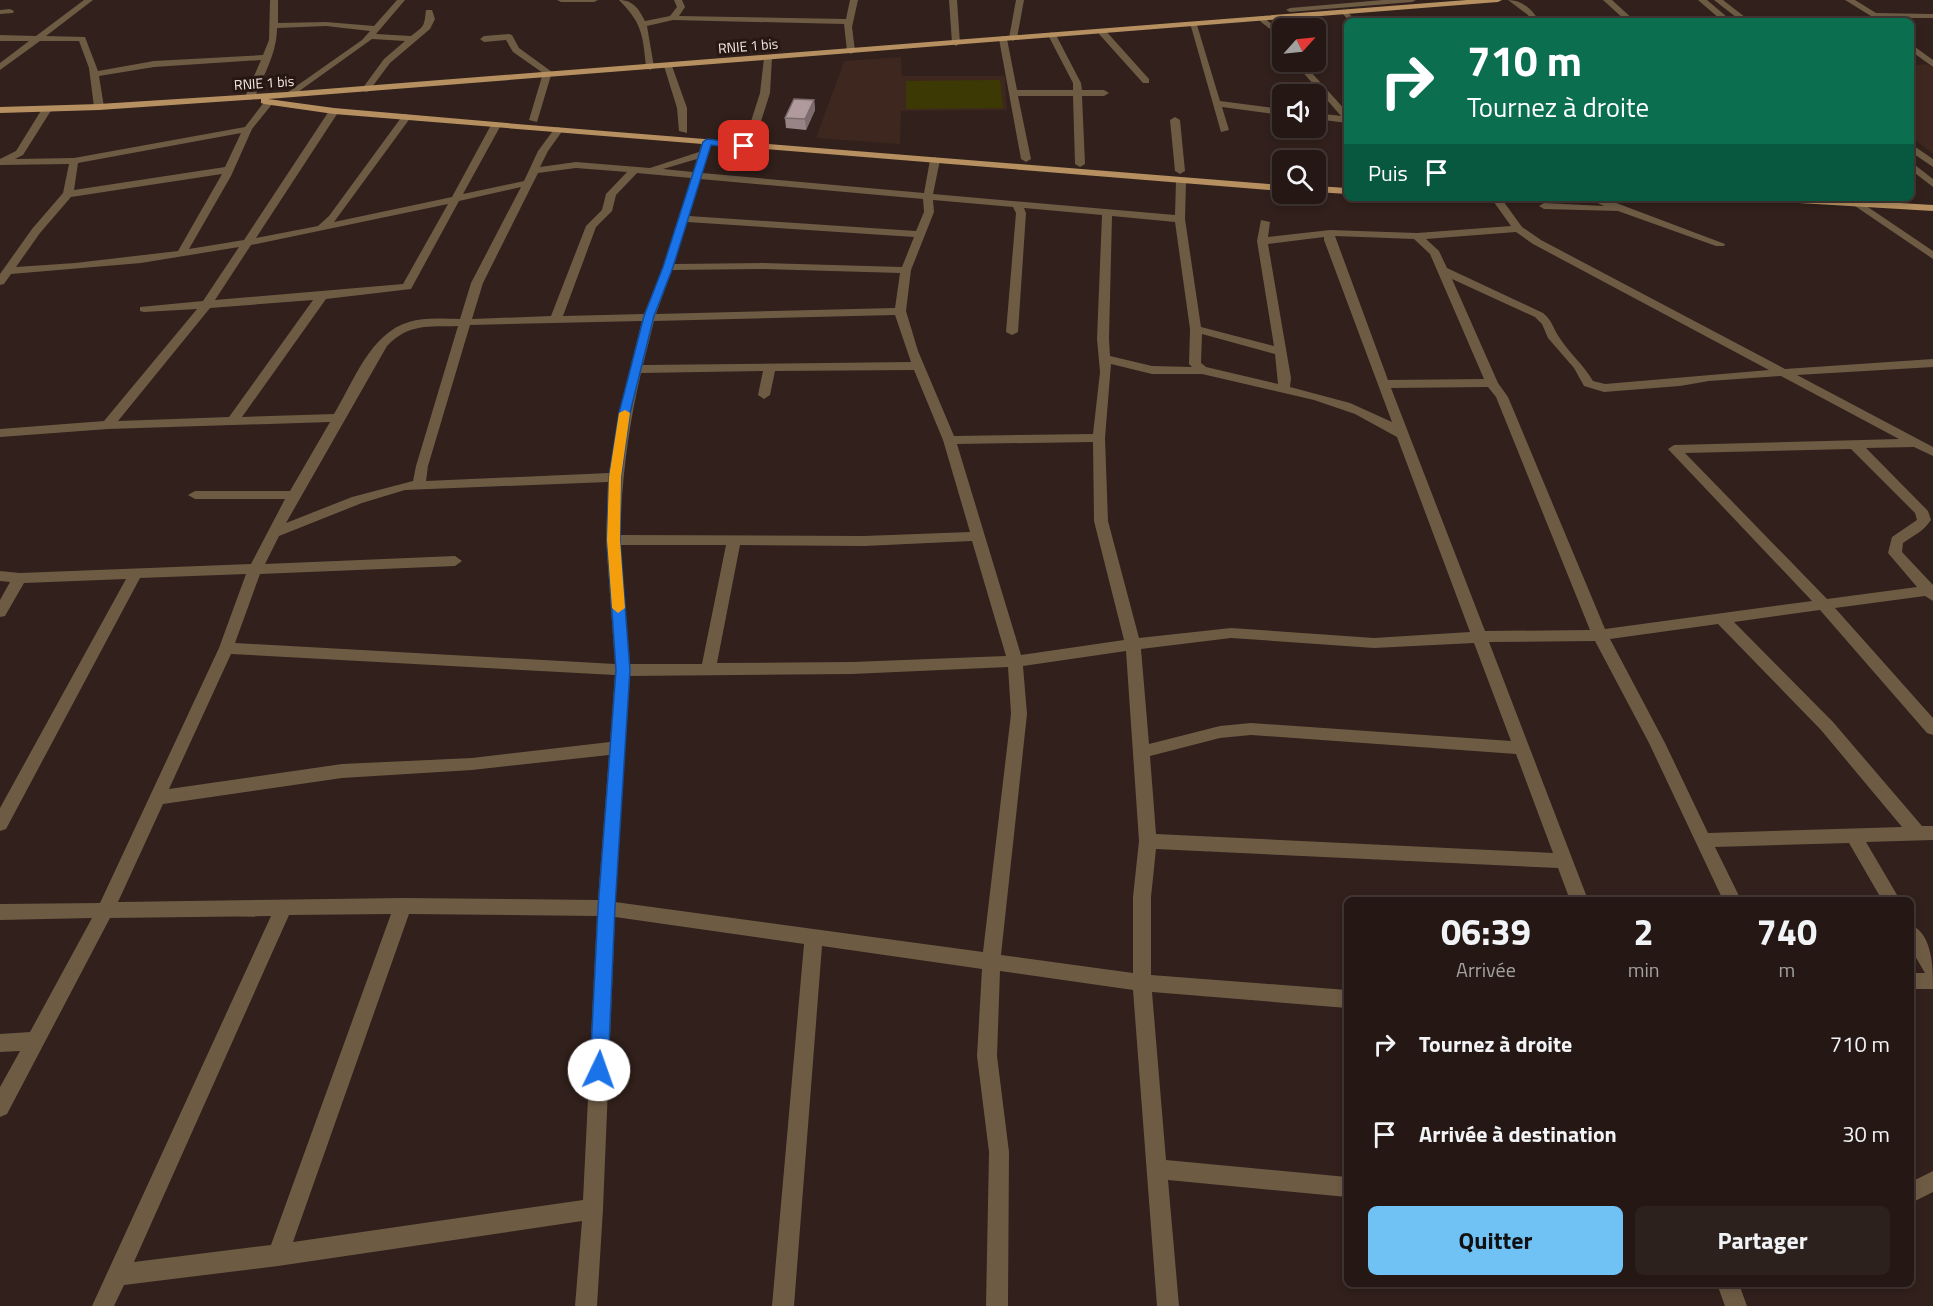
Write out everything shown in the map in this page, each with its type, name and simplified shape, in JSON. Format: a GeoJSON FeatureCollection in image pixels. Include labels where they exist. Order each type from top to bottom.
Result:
{"type":"FeatureCollection","features":[{"type":"Feature","properties":{"kind":"main road","name":"RNIE 1 bis"},"geometry":{"type":"LineString","coordinates":[[0,110],[99,107],[250,97],[1264,20],[1338,8],[1498,0]]}},
{"type":"Feature","properties":{"kind":"main road"},"geometry":{"type":"LineString","coordinates":[[289,94],[407,109],[1080,164],[1272,187]]}},
{"type":"Feature","properties":{"kind":"main road"},"geometry":{"type":"LineString","coordinates":[[250,97],[268,102],[334,111],[558,130],[706,147],[1181,176],[1272,179]]}},
{"type":"Feature","properties":{"kind":"main road"},"geometry":{"type":"LineString","coordinates":[[1326,180],[1344,181]]}},
{"type":"Feature","properties":{"kind":"main road"},"geometry":{"type":"LineString","coordinates":[[1326,190],[1344,191]]}},
{"type":"Feature","properties":{"kind":"main road"},"geometry":{"type":"LineString","coordinates":[[1914,199],[1933,200]]}},
{"type":"Feature","properties":{"kind":"main road"},"geometry":{"type":"LineString","coordinates":[[1833,201],[1933,208]]}},
{"type":"Feature","properties":{"kind":"street"},"geometry":{"type":"LineString","coordinates":[[0,67],[89,0]]}},
{"type":"Feature","properties":{"kind":"street"},"geometry":{"type":"LineString","coordinates":[[250,97],[273,40],[274,0]]}},
{"type":"Feature","properties":{"kind":"street"},"geometry":{"type":"LineString","coordinates":[[289,94],[343,59],[371,36],[401,0]]}},
{"type":"Feature","properties":{"kind":"street"},"geometry":{"type":"LineString","coordinates":[[561,0],[594,0]]}},
{"type":"Feature","properties":{"kind":"street"},"geometry":{"type":"LineString","coordinates":[[623,0],[643,24],[650,67]]}},
{"type":"Feature","properties":{"kind":"street"},"geometry":{"type":"LineString","coordinates":[[673,18],[681,7],[678,0]]}},
{"type":"Feature","properties":{"kind":"street"},"geometry":{"type":"LineString","coordinates":[[851,51],[849,22],[854,0]]}},
{"type":"Feature","properties":{"kind":"street"},"geometry":{"type":"LineString","coordinates":[[953,0],[956,43]]}},
{"type":"Feature","properties":{"kind":"street"},"geometry":{"type":"LineString","coordinates":[[1020,0],[1008,38],[1014,93],[1026,159]]}},
{"type":"Feature","properties":{"kind":"street"},"geometry":{"type":"LineString","coordinates":[[1282,0],[1293,14]]}},
{"type":"Feature","properties":{"kind":"street"},"geometry":{"type":"LineString","coordinates":[[1338,8],[1409,0]]}},
{"type":"Feature","properties":{"kind":"street"},"geometry":{"type":"LineString","coordinates":[[1512,0],[1533,18]]}},
{"type":"Feature","properties":{"kind":"street"},"geometry":{"type":"LineString","coordinates":[[1607,0],[1628,18]]}},
{"type":"Feature","properties":{"kind":"street"},"geometry":{"type":"LineString","coordinates":[[1702,0],[1725,18]]}},
{"type":"Feature","properties":{"kind":"street"},"geometry":{"type":"LineString","coordinates":[[1718,0],[1742,18]]}},
{"type":"Feature","properties":{"kind":"street"},"geometry":{"type":"LineString","coordinates":[[1849,0],[1878,18]]}},
{"type":"Feature","properties":{"kind":"street"},"geometry":{"type":"LineString","coordinates":[[1338,8],[1350,18]]}},
{"type":"Feature","properties":{"kind":"street"},"geometry":{"type":"LineString","coordinates":[[0,12],[10,12]]}},
{"type":"Feature","properties":{"kind":"street"},"geometry":{"type":"LineString","coordinates":[[366,88],[387,61],[429,24],[429,12]]}},
{"type":"Feature","properties":{"kind":"street"},"geometry":{"type":"LineString","coordinates":[[1874,15],[1933,16]]}},
{"type":"Feature","properties":{"kind":"street"},"geometry":{"type":"LineString","coordinates":[[643,24],[673,18],[849,22]]}},
{"type":"Feature","properties":{"kind":"street"},"geometry":{"type":"LineString","coordinates":[[1264,20],[1272,27]]}},
{"type":"Feature","properties":{"kind":"street"},"geometry":{"type":"LineString","coordinates":[[273,26],[333,24],[378,29]]}},
{"type":"Feature","properties":{"kind":"street"},"geometry":{"type":"LineString","coordinates":[[1193,25],[1224,130]]}},
{"type":"Feature","properties":{"kind":"street"},"geometry":{"type":"LineString","coordinates":[[1102,32],[1146,81]]}},
{"type":"Feature","properties":{"kind":"street"},"geometry":{"type":"LineString","coordinates":[[1052,35],[1077,83],[1080,164]]}},
{"type":"Feature","properties":{"kind":"street"},"geometry":{"type":"LineString","coordinates":[[371,36],[412,39]]}},
{"type":"Feature","properties":{"kind":"street"},"geometry":{"type":"LineString","coordinates":[[484,39],[509,37],[516,50],[548,75],[534,120]]}},
{"type":"Feature","properties":{"kind":"street"},"geometry":{"type":"LineString","coordinates":[[0,38],[82,39],[94,74],[99,107]]}},
{"type":"Feature","properties":{"kind":"street"},"geometry":{"type":"LineString","coordinates":[[1914,49],[1933,51]]}},
{"type":"Feature","properties":{"kind":"street"},"geometry":{"type":"LineString","coordinates":[[1914,49],[1933,64]]}},
{"type":"Feature","properties":{"kind":"street"},"geometry":{"type":"LineString","coordinates":[[94,74],[154,64],[268,57]]}},
{"type":"Feature","properties":{"kind":"street"},"geometry":{"type":"LineString","coordinates":[[751,137],[765,93],[768,58]]}},
{"type":"Feature","properties":{"kind":"street"},"geometry":{"type":"LineString","coordinates":[[668,66],[682,108],[684,131]]}},
{"type":"Feature","properties":{"kind":"street"},"geometry":{"type":"LineString","coordinates":[[1307,72],[1344,116]]}},
{"type":"Feature","properties":{"kind":"street"},"geometry":{"type":"LineString","coordinates":[[1014,93],[1104,93]]}},
{"type":"Feature","properties":{"kind":"street"},"geometry":{"type":"LineString","coordinates":[[181,254],[248,129],[268,102]]}},
{"type":"Feature","properties":{"kind":"street"},"geometry":{"type":"LineString","coordinates":[[1216,103],[1272,111]]}},
{"type":"Feature","properties":{"kind":"street"},"geometry":{"type":"LineString","coordinates":[[21,158],[46,109]]}},
{"type":"Feature","properties":{"kind":"street"},"geometry":{"type":"LineString","coordinates":[[108,425],[206,305],[249,244],[334,111]]}},
{"type":"Feature","properties":{"kind":"street"},"geometry":{"type":"LineString","coordinates":[[318,230],[333,218],[406,117]]}},
{"type":"Feature","properties":{"kind":"street"},"geometry":{"type":"LineString","coordinates":[[1326,117],[1344,119]]}},
{"type":"Feature","properties":{"kind":"street"},"geometry":{"type":"LineString","coordinates":[[1175,120],[1181,176],[1180,219],[1196,329],[1195,364],[1202,370]]}},
{"type":"Feature","properties":{"kind":"street"},"geometry":{"type":"LineString","coordinates":[[144,309],[322,296],[407,287],[495,125]]}},
{"type":"Feature","properties":{"kind":"street"},"geometry":{"type":"LineString","coordinates":[[0,162],[21,158],[74,161],[248,129]]}},
{"type":"Feature","properties":{"kind":"street"},"geometry":{"type":"LineString","coordinates":[[419,486],[422,466],[477,283],[540,158],[558,130]]}},
{"type":"Feature","properties":{"kind":"street"},"geometry":{"type":"LineString","coordinates":[[556,319],[591,226],[607,211],[611,194],[639,171],[706,147]]}},
{"type":"Feature","properties":{"kind":"street"},"geometry":{"type":"LineString","coordinates":[[586,1306],[593,1209],[606,908],[623,670],[614,540],[615,477],[625,413],[649,316],[668,267],[706,147]]}},
{"type":"Feature","properties":{"kind":"street"},"geometry":{"type":"LineString","coordinates":[[1914,149],[1933,164]]}},
{"type":"Feature","properties":{"kind":"street"},"geometry":{"type":"LineString","coordinates":[[540,158],[576,165],[928,196],[1019,208],[1033,205],[1180,219]]}},
{"type":"Feature","properties":{"kind":"street"},"geometry":{"type":"LineString","coordinates":[[935,160],[928,196],[929,212],[906,270],[900,311],[918,366],[949,440],[978,536],[1015,661],[1020,714],[992,963],[987,1056],[999,1152],[997,1306]]}},
{"type":"Feature","properties":{"kind":"street"},"geometry":{"type":"LineString","coordinates":[[0,282],[36,231],[68,194],[74,161]]}},
{"type":"Feature","properties":{"kind":"street"},"geometry":{"type":"LineString","coordinates":[[534,171],[576,165]]}},
{"type":"Feature","properties":{"kind":"street"},"geometry":{"type":"LineString","coordinates":[[1914,168],[1933,184]]}},
{"type":"Feature","properties":{"kind":"street"},"geometry":{"type":"LineString","coordinates":[[68,194],[228,170]]}},
{"type":"Feature","properties":{"kind":"street"},"geometry":{"type":"LineString","coordinates":[[9,271],[85,267],[249,244],[346,225],[528,183]]}},
{"type":"Feature","properties":{"kind":"street"},"geometry":{"type":"LineString","coordinates":[[1498,201],[1518,229],[1537,242],[1933,452]]}},
{"type":"Feature","properties":{"kind":"street"},"geometry":{"type":"LineString","coordinates":[[1586,209],[1590,201]]}},
{"type":"Feature","properties":{"kind":"street"},"geometry":{"type":"LineString","coordinates":[[1599,201],[1720,244]]}},
{"type":"Feature","properties":{"kind":"street"},"geometry":{"type":"LineString","coordinates":[[1856,202],[1933,256]]}},
{"type":"Feature","properties":{"kind":"street"},"geometry":{"type":"LineString","coordinates":[[1544,206],[1586,209],[1617,208]]}},
{"type":"Feature","properties":{"kind":"street"},"geometry":{"type":"LineString","coordinates":[[1012,332],[1019,208]]}},
{"type":"Feature","properties":{"kind":"street"},"geometry":{"type":"LineString","coordinates":[[1107,212],[1104,358],[1106,376],[1099,438],[1101,521],[1132,645],[1142,752],[1148,841],[1142,897],[1142,983],[1168,1306]]}},
{"type":"Feature","properties":{"kind":"street"},"geometry":{"type":"LineString","coordinates":[[333,218],[346,225]]}},
{"type":"Feature","properties":{"kind":"street"},"geometry":{"type":"LineString","coordinates":[[682,219],[920,234]]}},
{"type":"Feature","properties":{"kind":"street"},"geometry":{"type":"LineString","coordinates":[[1265,222],[1262,241],[1285,378],[1284,389]]}},
{"type":"Feature","properties":{"kind":"street"},"geometry":{"type":"LineString","coordinates":[[1262,241],[1326,236],[1417,236],[1518,229]]}},
{"type":"Feature","properties":{"kind":"street"},"geometry":{"type":"LineString","coordinates":[[1326,236],[1385,384],[1578,897]]}},
{"type":"Feature","properties":{"kind":"street"},"geometry":{"type":"LineString","coordinates":[[1417,236],[1435,253],[1492,384],[1502,397],[1600,635],[1731,897]]}},
{"type":"Feature","properties":{"kind":"street"},"geometry":{"type":"LineString","coordinates":[[668,267],[763,266],[906,270]]}},
{"type":"Feature","properties":{"kind":"street"},"geometry":{"type":"LineString","coordinates":[[1442,270],[1539,315],[1547,322],[1554,338],[1579,367],[1588,383],[1596,387],[1691,381],[1709,377],[1933,363]]}},
{"type":"Feature","properties":{"kind":"street"},"geometry":{"type":"LineString","coordinates":[[233,421],[322,296]]}},
{"type":"Feature","properties":{"kind":"street"},"geometry":{"type":"LineString","coordinates":[[0,1107],[105,911],[226,648],[255,568],[272,534],[379,348],[396,331],[413,324],[900,311]]}},
{"type":"Feature","properties":{"kind":"street"},"geometry":{"type":"LineString","coordinates":[[1196,329],[1281,352]]}},
{"type":"Feature","properties":{"kind":"street"},"geometry":{"type":"LineString","coordinates":[[1104,358],[1161,373],[1202,370],[1346,404],[1377,417],[1403,435]]}},
{"type":"Feature","properties":{"kind":"street"},"geometry":{"type":"LineString","coordinates":[[635,369],[918,366]]}},
{"type":"Feature","properties":{"kind":"street"},"geometry":{"type":"LineString","coordinates":[[1106,376],[1133,367]]}},
{"type":"Feature","properties":{"kind":"street"},"geometry":{"type":"LineString","coordinates":[[764,395],[769,369]]}},
{"type":"Feature","properties":{"kind":"street"},"geometry":{"type":"LineString","coordinates":[[1385,384],[1492,384]]}},
{"type":"Feature","properties":{"kind":"street"},"geometry":{"type":"LineString","coordinates":[[0,433],[108,425],[339,418]]}},
{"type":"Feature","properties":{"kind":"street"},"geometry":{"type":"LineString","coordinates":[[949,440],[1099,438]]}},
{"type":"Feature","properties":{"kind":"street"},"geometry":{"type":"LineString","coordinates":[[1933,443],[1674,449],[1823,604],[1933,729]]}},
{"type":"Feature","properties":{"kind":"street"},"geometry":{"type":"LineString","coordinates":[[1854,444],[1921,511],[1924,520],[1920,527],[1898,538],[1894,543],[1895,553],[1931,592]]}},
{"type":"Feature","properties":{"kind":"street"},"geometry":{"type":"LineString","coordinates":[[272,534],[374,494],[405,486],[615,477]]}},
{"type":"Feature","properties":{"kind":"street"},"geometry":{"type":"LineString","coordinates":[[195,495],[294,495]]}},
{"type":"Feature","properties":{"kind":"street"},"geometry":{"type":"LineString","coordinates":[[614,540],[864,541],[978,536]]}},
{"type":"Feature","properties":{"kind":"street"},"geometry":{"type":"LineString","coordinates":[[709,668],[734,541]]}},
{"type":"Feature","properties":{"kind":"street"},"geometry":{"type":"LineString","coordinates":[[0,576],[20,578],[455,561]]}},
{"type":"Feature","properties":{"kind":"street"},"geometry":{"type":"LineString","coordinates":[[0,824],[136,573]]}},
{"type":"Feature","properties":{"kind":"street"},"geometry":{"type":"LineString","coordinates":[[0,612],[20,578]]}},
{"type":"Feature","properties":{"kind":"street"},"geometry":{"type":"LineString","coordinates":[[226,648],[623,670],[852,668],[1015,661],[1231,633],[1374,643],[1481,637],[1600,635],[1720,617],[1931,592]]}},
{"type":"Feature","properties":{"kind":"street"},"geometry":{"type":"LineString","coordinates":[[1720,617],[1827,726],[1925,834]]}},
{"type":"Feature","properties":{"kind":"street"},"geometry":{"type":"LineString","coordinates":[[1142,752],[1221,732],[1251,729],[1523,748]]}},
{"type":"Feature","properties":{"kind":"street"},"geometry":{"type":"LineString","coordinates":[[157,798],[342,771],[472,764],[619,747]]}},
{"type":"Feature","properties":{"kind":"street"},"geometry":{"type":"LineString","coordinates":[[1704,840],[1925,834]]}},
{"type":"Feature","properties":{"kind":"street"},"geometry":{"type":"LineString","coordinates":[[1853,835],[1889,897]]}},
{"type":"Feature","properties":{"kind":"street"},"geometry":{"type":"LineString","coordinates":[[1148,841],[1563,861]]}},
{"type":"Feature","properties":{"kind":"street"},"geometry":{"type":"LineString","coordinates":[[278,1255],[402,906]]}},
{"type":"Feature","properties":{"kind":"street"},"geometry":{"type":"LineString","coordinates":[[0,912],[402,906],[606,908],[1142,983],[1344,999]]}},
{"type":"Feature","properties":{"kind":"street"},"geometry":{"type":"LineString","coordinates":[[103,1306],[283,908]]}},
{"type":"Feature","properties":{"kind":"street"},"geometry":{"type":"LineString","coordinates":[[783,1306],[814,937]]}},
{"type":"Feature","properties":{"kind":"street"},"geometry":{"type":"LineString","coordinates":[[1914,938],[1933,969]]}},
{"type":"Feature","properties":{"kind":"street"},"geometry":{"type":"LineString","coordinates":[[1914,981],[1933,981]]}},
{"type":"Feature","properties":{"kind":"street"},"geometry":{"type":"LineString","coordinates":[[0,1043],[34,1041]]}},
{"type":"Feature","properties":{"kind":"street"},"geometry":{"type":"LineString","coordinates":[[1157,1169],[1344,1187]]}},
{"type":"Feature","properties":{"kind":"street"},"geometry":{"type":"LineString","coordinates":[[1914,1191],[1933,1181]]}},
{"type":"Feature","properties":{"kind":"street"},"geometry":{"type":"LineString","coordinates":[[118,1275],[278,1255],[593,1209]]}},
{"type":"Feature","properties":{"kind":"street"},"geometry":{"type":"LineString","coordinates":[[1729,1287],[1736,1306]]}},
{"type":"Feature","properties":{"kind":"shaded area"},"geometry":{"type":"Polygon","coordinates":[[[901,57],[902,76],[1005,76],[1007,110],[901,111],[900,144],[816,138],[844,61],[901,57]]]}},
{"type":"Feature","properties":{"kind":"shaded area"},"geometry":{"type":"Polygon","coordinates":[[[1927,64],[1933,68],[1933,154],[1914,139],[1914,66],[1927,64]]]}},
{"type":"Feature","properties":{"kind":"shaded area"},"geometry":{"type":"Polygon","coordinates":[[[1000,80],[1003,108],[906,109],[906,81],[1000,80]]]}},
{"type":"Feature","properties":{"kind":"building"},"geometry":{"type":"Polygon","coordinates":[[[794,99],[814,100],[805,119],[785,118],[794,99]]]}},
{"type":"Feature","properties":{"kind":"slow traffic"},"geometry":{"type":"LineString","coordinates":[[618,608],[614,540],[615,477],[625,413]]}},
{"type":"Feature","properties":{"kind":"route"},"geometry":{"type":"LineString","coordinates":[[599,1070],[606,908],[623,670],[614,540],[615,477],[620,441],[649,316],[668,267],[707,142],[744,146]]}}]}
